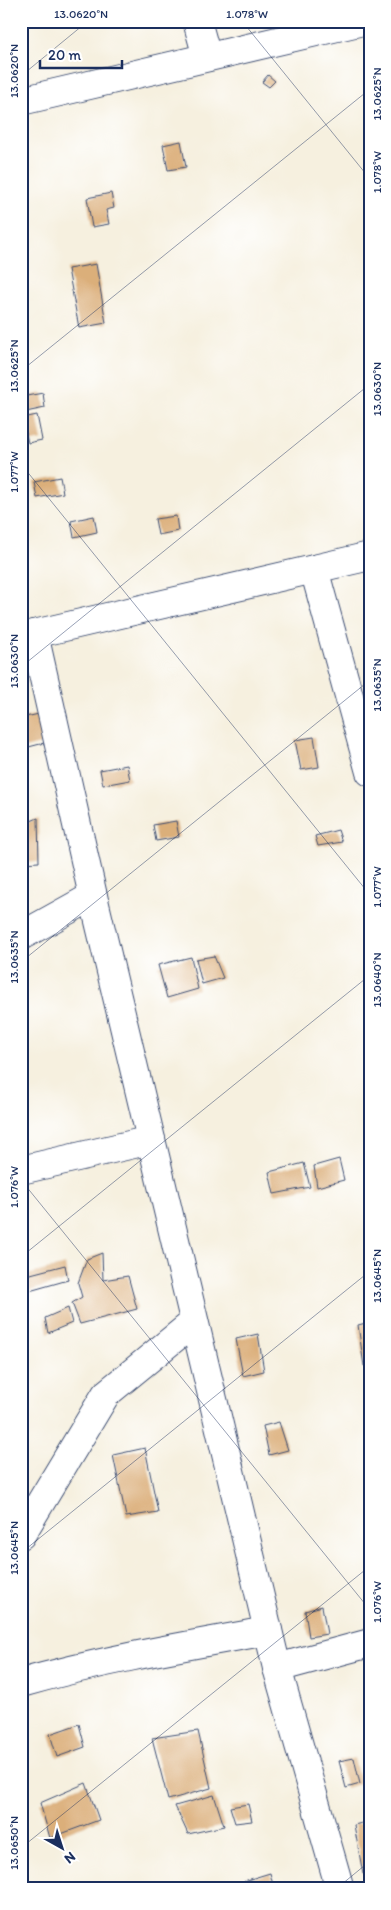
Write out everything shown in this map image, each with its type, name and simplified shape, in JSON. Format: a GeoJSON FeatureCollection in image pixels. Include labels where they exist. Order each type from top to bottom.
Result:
{"type":"FeatureCollection","features":[{"type":"Feature","properties":{"kind":"street"},"geometry":{"type":"LineString","coordinates":[[197,21],[207,57]]}},
{"type":"Feature","properties":{"kind":"street"},"geometry":{"type":"LineString","coordinates":[[21,101],[363,21]]}},
{"type":"Feature","properties":{"kind":"street"},"geometry":{"type":"LineString","coordinates":[[340,1889],[276,1668],[93,896],[28,635],[370,556]]}},
{"type":"Feature","properties":{"kind":"street"},"geometry":{"type":"LineString","coordinates":[[314,569],[370,772]]}},
{"type":"Feature","properties":{"kind":"street"},"geometry":{"type":"LineString","coordinates":[[21,936],[93,896]]}},
{"type":"Feature","properties":{"kind":"street"},"geometry":{"type":"LineString","coordinates":[[21,1170],[151,1140]]}},
{"type":"Feature","properties":{"kind":"street"},"geometry":{"type":"LineString","coordinates":[[21,1535],[106,1394],[194,1322]]}},
{"type":"Feature","properties":{"kind":"street"},"geometry":{"type":"LineString","coordinates":[[21,1683],[52,1674],[172,1648],[268,1631]]}},
{"type":"Feature","properties":{"kind":"street"},"geometry":{"type":"LineString","coordinates":[[276,1668],[370,1643]]}},
{"type":"Feature","properties":{"kind":"building"},"geometry":{"type":"Polygon","coordinates":[[[268,75],[275,81],[269,87],[262,82],[268,75]]]}},
{"type":"Feature","properties":{"kind":"building"},"geometry":{"type":"Polygon","coordinates":[[[181,141],[186,167],[168,170],[163,145],[181,141]]]}},
{"type":"Feature","properties":{"kind":"building"},"geometry":{"type":"Polygon","coordinates":[[[111,193],[114,208],[106,210],[109,224],[92,227],[87,198],[111,193]]]}},
{"type":"Feature","properties":{"kind":"building"},"geometry":{"type":"Polygon","coordinates":[[[96,264],[106,323],[79,328],[68,269],[96,264]]]}},
{"type":"Feature","properties":{"kind":"building"},"geometry":{"type":"Polygon","coordinates":[[[43,393],[45,408],[21,413],[21,397],[43,393]]]}},
{"type":"Feature","properties":{"kind":"building"},"geometry":{"type":"Polygon","coordinates":[[[37,415],[42,440],[28,443],[23,418],[37,415]]]}},
{"type":"Feature","properties":{"kind":"building"},"geometry":{"type":"Polygon","coordinates":[[[60,477],[63,493],[37,498],[34,482],[60,477]]]}},
{"type":"Feature","properties":{"kind":"building"},"geometry":{"type":"Polygon","coordinates":[[[94,516],[97,532],[74,537],[71,521],[94,516]]]}},
{"type":"Feature","properties":{"kind":"building"},"geometry":{"type":"Polygon","coordinates":[[[176,516],[178,531],[158,535],[155,519],[176,516]]]}},
{"type":"Feature","properties":{"kind":"building"},"geometry":{"type":"Polygon","coordinates":[[[39,714],[44,743],[21,749],[21,718],[39,714]]]}},
{"type":"Feature","properties":{"kind":"building"},"geometry":{"type":"Polygon","coordinates":[[[314,737],[319,767],[301,770],[295,740],[314,737]]]}},
{"type":"Feature","properties":{"kind":"building"},"geometry":{"type":"Polygon","coordinates":[[[127,765],[130,780],[103,785],[100,770],[127,765]]]}},
{"type":"Feature","properties":{"kind":"building"},"geometry":{"type":"Polygon","coordinates":[[[38,818],[39,862],[21,863],[21,825],[38,818]]]}},
{"type":"Feature","properties":{"kind":"building"},"geometry":{"type":"Polygon","coordinates":[[[176,821],[179,837],[156,841],[153,825],[176,821]]]}},
{"type":"Feature","properties":{"kind":"building"},"geometry":{"type":"Polygon","coordinates":[[[338,830],[342,842],[318,846],[315,836],[338,830]]]}},
{"type":"Feature","properties":{"kind":"building"},"geometry":{"type":"Polygon","coordinates":[[[214,956],[223,978],[202,984],[196,959],[214,956]]]}},
{"type":"Feature","properties":{"kind":"building"},"geometry":{"type":"Polygon","coordinates":[[[191,957],[198,989],[167,998],[158,965],[191,957]]]}},
{"type":"Feature","properties":{"kind":"building"},"geometry":{"type":"Polygon","coordinates":[[[339,1159],[344,1180],[317,1187],[314,1166],[339,1159]]]}},
{"type":"Feature","properties":{"kind":"building"},"geometry":{"type":"Polygon","coordinates":[[[304,1163],[310,1187],[274,1194],[269,1172],[304,1163]]]}},
{"type":"Feature","properties":{"kind":"building"},"geometry":{"type":"Polygon","coordinates":[[[102,1253],[103,1280],[128,1276],[137,1309],[80,1324],[72,1303],[82,1297],[78,1283],[87,1259],[102,1253]]]}},
{"type":"Feature","properties":{"kind":"building"},"geometry":{"type":"Polygon","coordinates":[[[65,1265],[68,1280],[26,1292],[23,1276],[65,1265]]]}},
{"type":"Feature","properties":{"kind":"building"},"geometry":{"type":"Polygon","coordinates":[[[68,1308],[72,1323],[48,1333],[45,1318],[68,1308]]]}},
{"type":"Feature","properties":{"kind":"building"},"geometry":{"type":"Polygon","coordinates":[[[370,1322],[370,1365],[364,1366],[358,1325],[370,1322]]]}},
{"type":"Feature","properties":{"kind":"building"},"geometry":{"type":"Polygon","coordinates":[[[258,1334],[264,1371],[243,1376],[236,1339],[258,1334]]]}},
{"type":"Feature","properties":{"kind":"building"},"geometry":{"type":"Polygon","coordinates":[[[279,1422],[288,1450],[269,1455],[263,1426],[279,1422]]]}},
{"type":"Feature","properties":{"kind":"building"},"geometry":{"type":"Polygon","coordinates":[[[145,1448],[158,1512],[126,1517],[113,1455],[145,1448]]]}},
{"type":"Feature","properties":{"kind":"building"},"geometry":{"type":"Polygon","coordinates":[[[322,1606],[327,1634],[309,1637],[305,1611],[322,1606]]]}},
{"type":"Feature","properties":{"kind":"building"},"geometry":{"type":"Polygon","coordinates":[[[79,1724],[85,1747],[57,1757],[50,1734],[79,1724]]]}},
{"type":"Feature","properties":{"kind":"building"},"geometry":{"type":"Polygon","coordinates":[[[198,1731],[211,1788],[168,1800],[152,1738],[198,1731]]]}},
{"type":"Feature","properties":{"kind":"building"},"geometry":{"type":"Polygon","coordinates":[[[354,1758],[360,1784],[346,1788],[339,1761],[354,1758]]]}},
{"type":"Feature","properties":{"kind":"building"},"geometry":{"type":"Polygon","coordinates":[[[86,1783],[99,1820],[50,1838],[40,1803],[86,1783]]]}},
{"type":"Feature","properties":{"kind":"building"},"geometry":{"type":"Polygon","coordinates":[[[214,1795],[224,1826],[188,1834],[175,1806],[214,1795]]]}},
{"type":"Feature","properties":{"kind":"building"},"geometry":{"type":"Polygon","coordinates":[[[248,1804],[252,1821],[235,1823],[230,1807],[248,1804]]]}},
{"type":"Feature","properties":{"kind":"building"},"geometry":{"type":"Polygon","coordinates":[[[370,1821],[370,1873],[363,1874],[354,1825],[370,1821]]]}},
{"type":"Feature","properties":{"kind":"building"},"geometry":{"type":"Polygon","coordinates":[[[270,1873],[274,1889],[228,1889],[247,1880],[270,1873]]]}}]}
